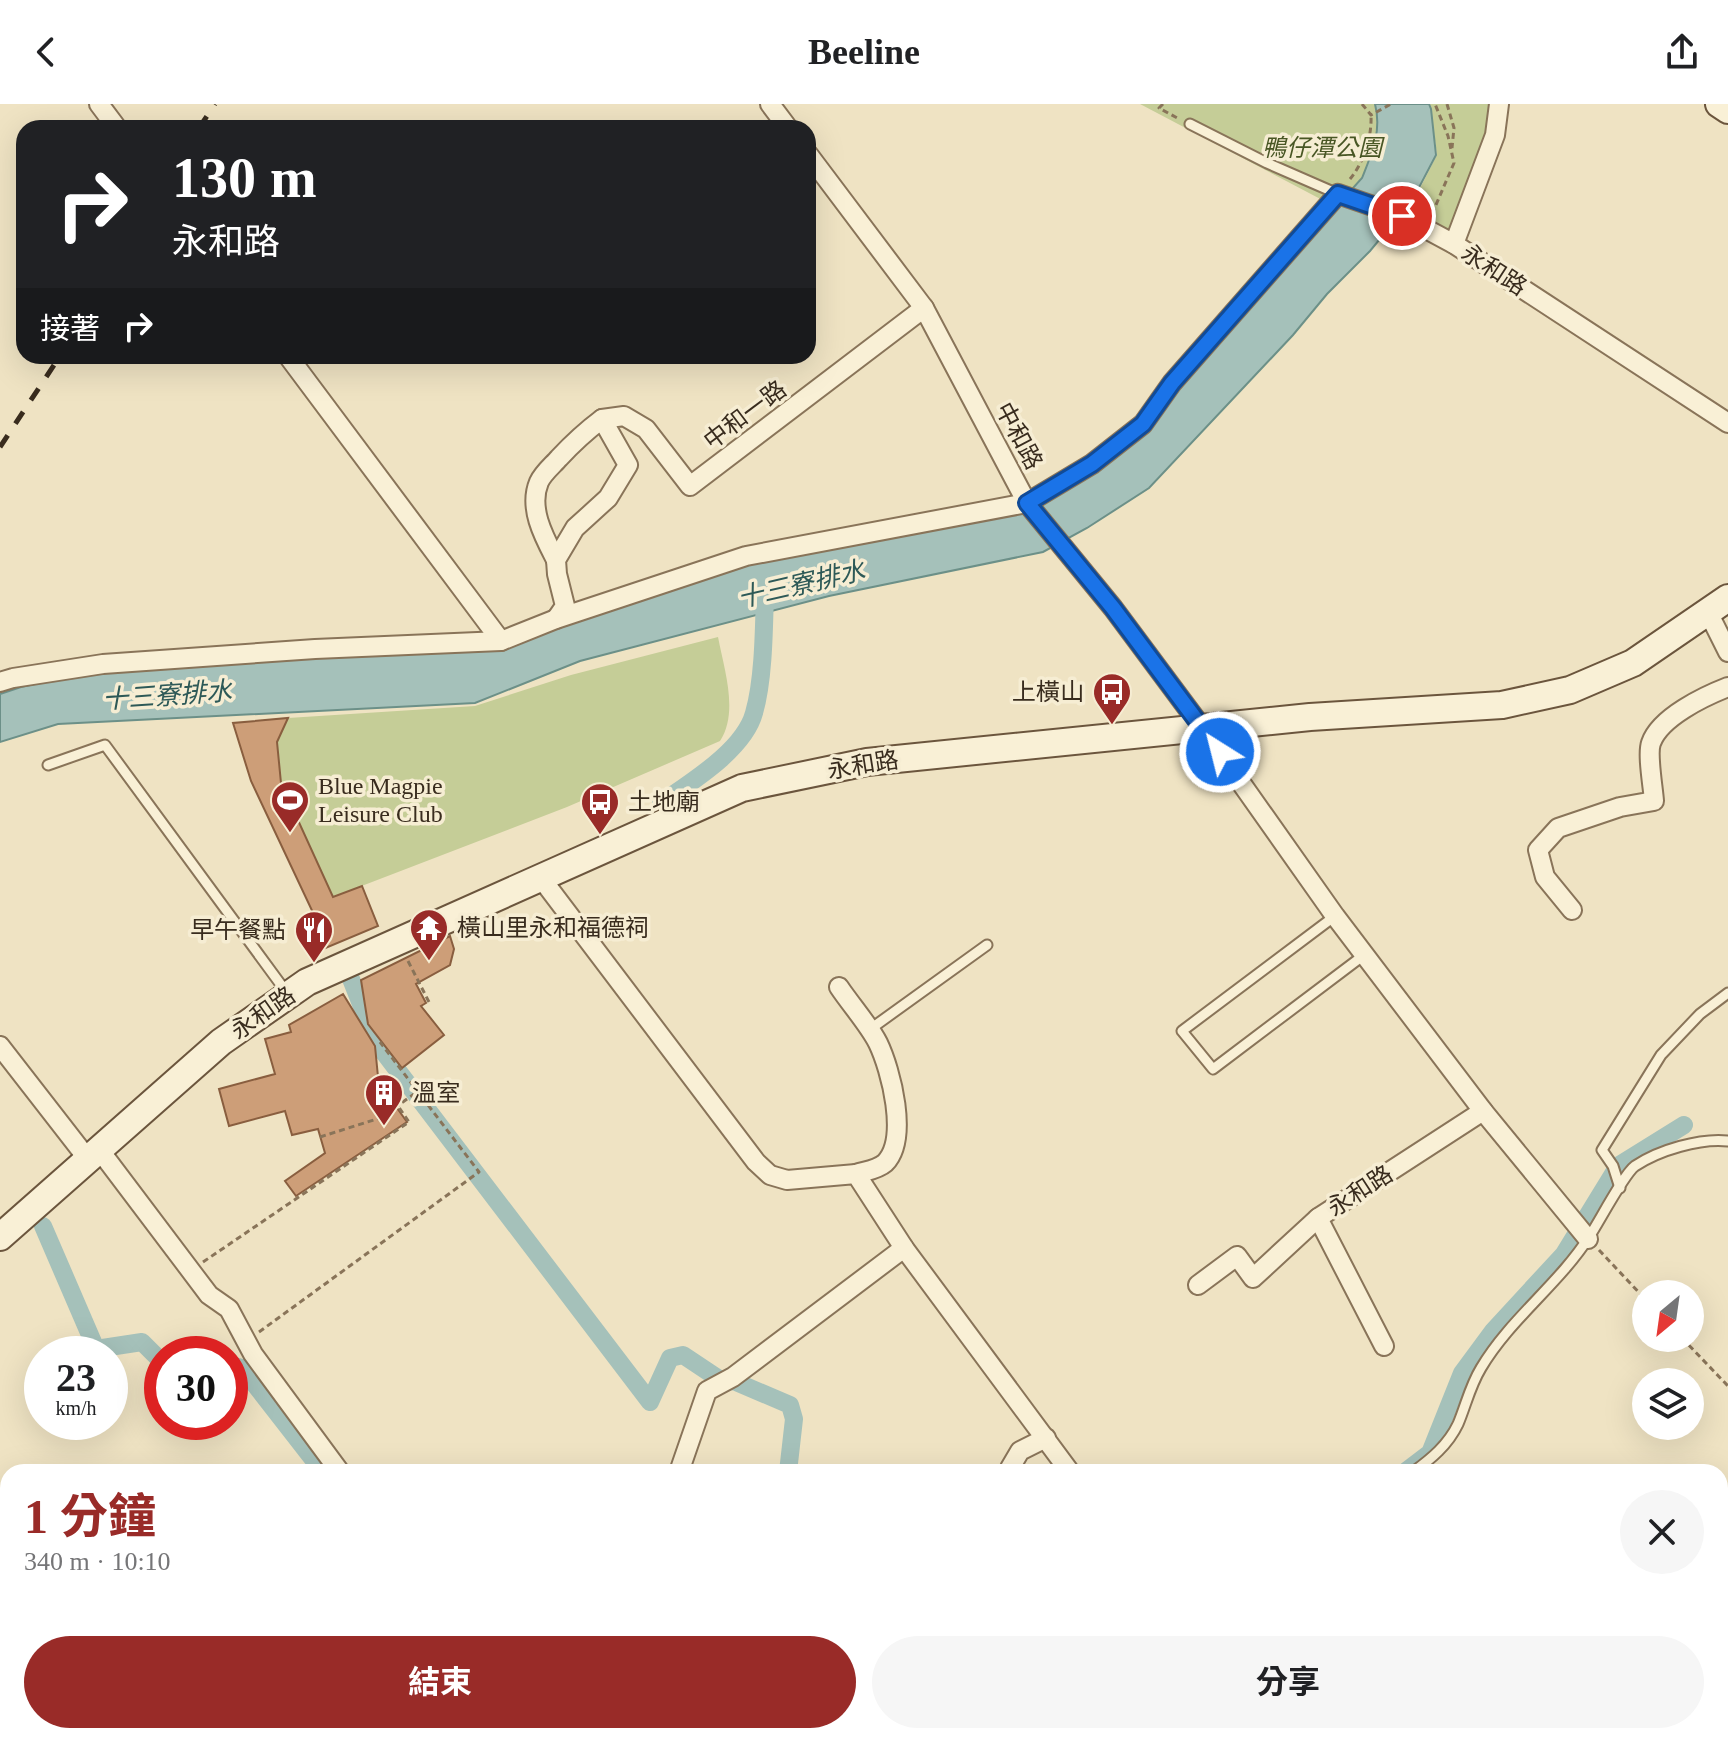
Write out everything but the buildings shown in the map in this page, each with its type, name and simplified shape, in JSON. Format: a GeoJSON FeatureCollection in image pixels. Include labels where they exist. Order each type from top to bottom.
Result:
{"type":"FeatureCollection","features":[{"type":"Feature","properties":{"kind":"main road"},"geometry":{"type":"LineString","coordinates":[[1719,104],[1728,110]]}},
{"type":"Feature","properties":{"kind":"main road","name":"永和路"},"geometry":{"type":"LineString","coordinates":[[0,1237],[221,1042],[307,982],[742,788],[867,762],[1310,717],[1502,705],[1570,690],[1633,663],[1718,605]]}},
{"type":"Feature","properties":{"kind":"street"},"geometry":{"type":"LineString","coordinates":[[1454,244],[1495,135],[1499,104]]}},
{"type":"Feature","properties":{"kind":"street","name":"中和路"},"geometry":{"type":"LineString","coordinates":[[816,165],[924,308],[1029,506],[1072,557],[1203,729]]}},
{"type":"Feature","properties":{"kind":"street"},"geometry":{"type":"LineString","coordinates":[[0,682],[103,664],[315,649],[501,641],[556,619],[746,556],[1029,506],[1092,464],[1143,424],[1172,383],[1338,194]]}},
{"type":"Feature","properties":{"kind":"street","name":"永和路"},"geometry":{"type":"LineString","coordinates":[[1338,194],[1402,216],[1454,244],[1728,423]]}},
{"type":"Feature","properties":{"kind":"street","name":"中和一路"},"geometry":{"type":"LineString","coordinates":[[602,419],[624,416],[646,429],[690,486],[924,308]]}},
{"type":"Feature","properties":{"kind":"street"},"geometry":{"type":"LineString","coordinates":[[294,364],[501,641]]}},
{"type":"Feature","properties":{"kind":"street"},"geometry":{"type":"LineString","coordinates":[[556,560],[575,528],[608,498],[628,465],[602,419],[580,436],[540,480],[536,496],[541,533],[556,560],[565,606],[556,619]]}},
{"type":"Feature","properties":{"kind":"street","name":"永和路"},"geometry":{"type":"LineString","coordinates":[[1718,605],[1728,652]]}},
{"type":"Feature","properties":{"kind":"street"},"geometry":{"type":"LineString","coordinates":[[1572,910],[1545,877],[1538,850],[1558,828],[1620,807],[1654,801],[1651,744],[1661,728],[1696,700],[1728,687]]}},
{"type":"Feature","properties":{"kind":"street"},"geometry":{"type":"LineString","coordinates":[[1203,729],[1364,955],[1483,1111],[1588,1239]]}},
{"type":"Feature","properties":{"kind":"street"},"geometry":{"type":"LineString","coordinates":[[541,878],[756,1162],[770,1175],[787,1180],[856,1174],[886,1162],[897,1138],[891,1079],[878,1042],[839,987]]}},
{"type":"Feature","properties":{"kind":"street"},"geometry":{"type":"LineString","coordinates":[[3,1057],[93,1153],[209,1295],[229,1309],[243,1336]]}},
{"type":"Feature","properties":{"kind":"street","name":"永和路"},"geometry":{"type":"LineString","coordinates":[[1384,1346],[1318,1218],[1483,1111]]}},
{"type":"Feature","properties":{"kind":"street"},"geometry":{"type":"LineString","coordinates":[[856,1174],[904,1248],[1064,1464]]}},
{"type":"Feature","properties":{"kind":"street"},"geometry":{"type":"LineString","coordinates":[[1198,1285],[1237,1256],[1253,1278],[1318,1218]]}},
{"type":"Feature","properties":{"kind":"street"},"geometry":{"type":"LineString","coordinates":[[682,1464],[707,1391],[727,1380],[904,1248]]}},
{"type":"Feature","properties":{"kind":"street"},"geometry":{"type":"LineString","coordinates":[[248,1345],[334,1464]]}},
{"type":"Feature","properties":{"kind":"street"},"geometry":{"type":"LineString","coordinates":[[1012,1464],[1020,1451],[1046,1438]]}},
{"type":"Feature","properties":{"kind":"lane"},"geometry":{"type":"LineString","coordinates":[[1190,124],[1338,194]]}},
{"type":"Feature","properties":{"kind":"lane"},"geometry":{"type":"LineString","coordinates":[[48,765],[105,745],[289,995]]}},
{"type":"Feature","properties":{"kind":"lane"},"geometry":{"type":"LineString","coordinates":[[1335,916],[1182,1031],[1213,1069],[1364,955]]}},
{"type":"Feature","properties":{"kind":"lane"},"geometry":{"type":"LineString","coordinates":[[869,1030],[987,945]]}},
{"type":"Feature","properties":{"kind":"lane"},"geometry":{"type":"LineString","coordinates":[[1620,1188],[1613,1166],[1602,1150],[1661,1055],[1700,1014],[1728,993]]}},
{"type":"Feature","properties":{"kind":"lane"},"geometry":{"type":"LineString","coordinates":[[1424,1464],[1436,1456],[1457,1425],[1479,1370],[1495,1346],[1555,1281],[1588,1239],[1632,1168],[1649,1158],[1689,1145],[1728,1141]]}},
{"type":"Feature","properties":{"kind":"path"},"geometry":{"type":"LineString","coordinates":[[1163,104],[1159,108],[1190,124]]}},
{"type":"Feature","properties":{"kind":"path"},"geometry":{"type":"LineString","coordinates":[[1338,194],[1360,168],[1370,133],[1372,115],[1362,104]]}},
{"type":"Feature","properties":{"kind":"path"},"geometry":{"type":"LineString","coordinates":[[1372,115],[1391,104]]}},
{"type":"Feature","properties":{"kind":"path"},"geometry":{"type":"LineString","coordinates":[[1426,229],[1454,163],[1435,104]]}},
{"type":"Feature","properties":{"kind":"path"},"geometry":{"type":"LineString","coordinates":[[1447,104],[1454,128],[1451,152]]}},
{"type":"Feature","properties":{"kind":"path"},"geometry":{"type":"LineString","coordinates":[[416,976],[430,1004]]}},
{"type":"Feature","properties":{"kind":"path"},"geometry":{"type":"LineString","coordinates":[[248,1340],[479,1172],[380,1042]]}},
{"type":"Feature","properties":{"kind":"path"},"geometry":{"type":"LineString","coordinates":[[320,1137],[380,1118],[418,1092]]}},
{"type":"Feature","properties":{"kind":"path"},"geometry":{"type":"LineString","coordinates":[[191,1271],[409,1122],[398,1106]]}},
{"type":"Feature","properties":{"kind":"path"},"geometry":{"type":"LineString","coordinates":[[1588,1239],[1632,1285]]}},
{"type":"Feature","properties":{"kind":"path"},"geometry":{"type":"LineString","coordinates":[[1695,1352],[1728,1386]]}},
{"type":"Feature","properties":{"kind":"green space","name":"鴨仔潭公園"},"geometry":{"type":"Polygon","coordinates":[[[1140,104],[1375,104],[1376,107],[1402,104],[1378,118],[1371,157],[1363,175],[1348,192],[1328,203],[1140,104]]]}},
{"type":"Feature","properties":{"kind":"green space","name":"鴨仔潭公園"},"geometry":{"type":"Polygon","coordinates":[[[1430,104],[1499,104],[1454,242],[1401,215],[1414,200],[1437,155],[1430,104]]]}},
{"type":"Feature","properties":{"kind":"green space"},"geometry":{"type":"Polygon","coordinates":[[[718,637],[729,704],[726,730],[720,741],[567,807],[333,897],[281,783],[277,742],[288,718],[475,706],[571,675],[718,637]]]}},
{"type":"Feature","properties":{"kind":"water","name":"十三寮排水"},"geometry":{"type":"Polygon","coordinates":[[[1375,104],[1429,104],[1431,109],[1436,155],[1413,199],[1370,251],[1149,488],[1043,552],[829,596],[580,661],[475,703],[58,724],[0,742],[0,694],[21,687],[104,669],[503,646],[746,561],[1019,513],[1177,385],[1362,178],[1377,133],[1375,104]]]}},
{"type":"Feature","properties":{"kind":"waterway","name":"十三寮排水"},"geometry":{"type":"LineString","coordinates":[[661,803],[715,764],[748,727],[760,684],[765,589]]}},
{"type":"Feature","properties":{"kind":"waterway"},"geometry":{"type":"LineString","coordinates":[[351,979],[376,1042],[650,1402],[670,1358],[683,1355],[719,1379],[736,1382],[790,1405],[794,1419],[789,1464]]}},
{"type":"Feature","properties":{"kind":"waterway"},"geometry":{"type":"LineString","coordinates":[[1416,1464],[1430,1453],[1462,1373],[1493,1331],[1564,1254],[1618,1166],[1684,1125]]}},
{"type":"Feature","properties":{"kind":"waterway"},"geometry":{"type":"LineString","coordinates":[[43,1226],[96,1349],[144,1344]]}},
{"type":"Feature","properties":{"kind":"waterway"},"geometry":{"type":"LineString","coordinates":[[248,1376],[317,1464]]}},
{"type":"Feature","properties":{"kind":"railway"},"geometry":{"type":"LineString","coordinates":[[204,120],[215,104]]}},
{"type":"Feature","properties":{"kind":"railway"},"geometry":{"type":"LineString","coordinates":[[0,447],[55,364]]}},
{"type":"Feature","properties":{"kind":"place","name":"上橫山"},"geometry":{"type":"Point","coordinates":[1112,726]}},
{"type":"Feature","properties":{"kind":"place","name":"Blue Magpie Leisure Club"},"geometry":{"type":"Point","coordinates":[290,834]}},
{"type":"Feature","properties":{"kind":"place","name":"土地廟"},"geometry":{"type":"Point","coordinates":[600,836]}},
{"type":"Feature","properties":{"kind":"place","name":"橫山里永和福德祠"},"geometry":{"type":"Point","coordinates":[429,962]}},
{"type":"Feature","properties":{"kind":"place","name":"早午餐點"},"geometry":{"type":"Point","coordinates":[314,964]}},
{"type":"Feature","properties":{"kind":"place","name":"溫室"},"geometry":{"type":"Point","coordinates":[384,1127]}},
{"type":"Feature","properties":{"kind":"route"},"geometry":{"type":"LineString","coordinates":[[1220,752],[1113,608],[1027,503],[1092,464],[1143,424],[1172,383],[1338,194],[1402,216]]}}]}
